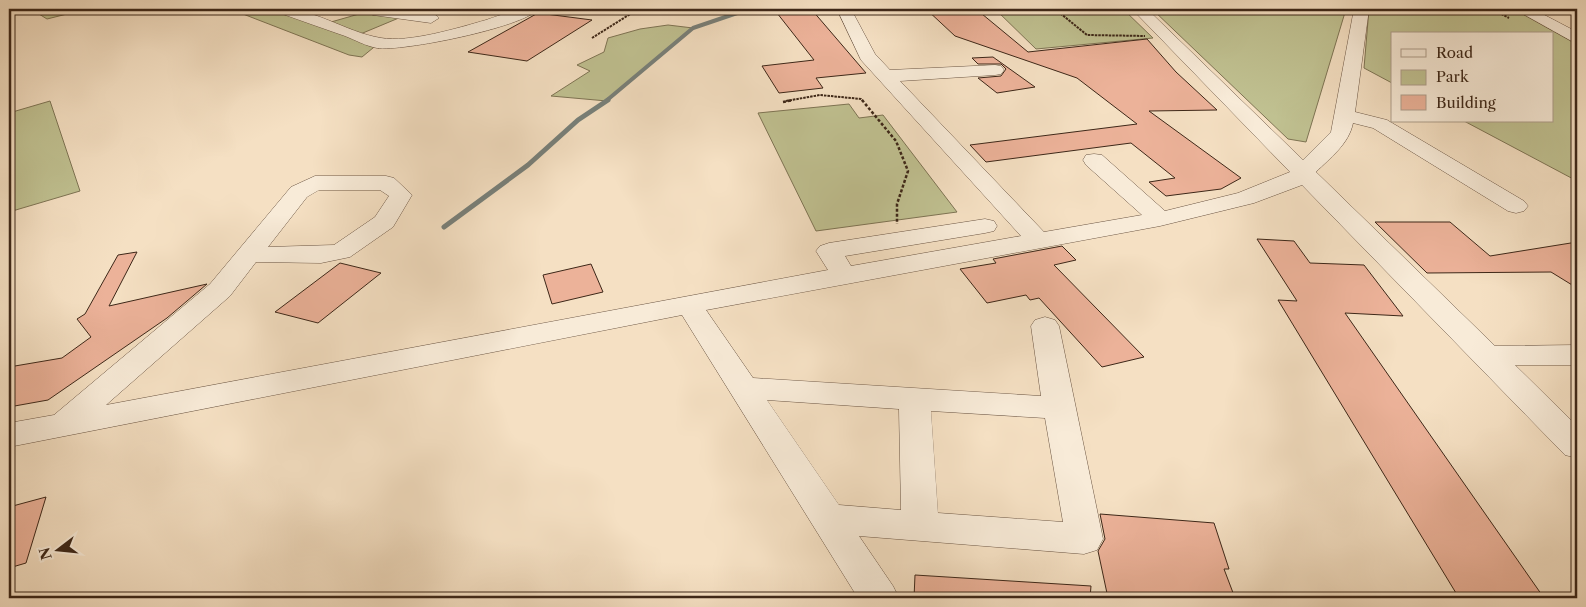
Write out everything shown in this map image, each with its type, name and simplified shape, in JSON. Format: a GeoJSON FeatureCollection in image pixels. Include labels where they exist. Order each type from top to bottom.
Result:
{"type":"FeatureCollection","features":[{"type":"Feature","properties":{"kind":"street"},"geometry":{"type":"LineString","coordinates":[[282,9],[379,43],[396,44],[485,24],[530,9]]}},
{"type":"Feature","properties":{"kind":"street"},"geometry":{"type":"LineString","coordinates":[[844,9],[868,56],[1038,240]]}},
{"type":"Feature","properties":{"kind":"street"},"geometry":{"type":"LineString","coordinates":[[1139,9],[1577,446]]}},
{"type":"Feature","properties":{"kind":"street"},"geometry":{"type":"LineString","coordinates":[[9,436],[844,275],[1160,219],[1246,198],[1294,180],[1332,145],[1340,132],[1362,9]]}},
{"type":"Feature","properties":{"kind":"street"},"geometry":{"type":"LineString","coordinates":[[1522,9],[1577,38]]}},
{"type":"Feature","properties":{"kind":"street"},"geometry":{"type":"LineString","coordinates":[[324,24],[366,13],[431,18]]}},
{"type":"Feature","properties":{"kind":"street"},"geometry":{"type":"LineString","coordinates":[[885,76],[995,70]]}},
{"type":"Feature","properties":{"kind":"street"},"geometry":{"type":"LineString","coordinates":[[1344,115],[1380,124],[1516,206]]}},
{"type":"Feature","properties":{"kind":"street"},"geometry":{"type":"LineString","coordinates":[[1094,160],[1160,219]]}},
{"type":"Feature","properties":{"kind":"street"},"geometry":{"type":"LineString","coordinates":[[63,425],[220,290],[249,254],[299,192],[315,183],[386,183],[401,195],[384,222],[341,252],[321,255],[249,254]]}},
{"type":"Feature","properties":{"kind":"street"},"geometry":{"type":"LineString","coordinates":[[844,275],[829,251],[985,226]]}},
{"type":"Feature","properties":{"kind":"street"},"geometry":{"type":"LineString","coordinates":[[690,306],[880,598]]}},
{"type":"Feature","properties":{"kind":"street"},"geometry":{"type":"LineString","coordinates":[[828,519],[1084,539],[1044,326]]}},
{"type":"Feature","properties":{"kind":"street"},"geometry":{"type":"LineString","coordinates":[[1485,356],[1577,355]]}},
{"type":"Feature","properties":{"kind":"street"},"geometry":{"type":"LineString","coordinates":[[744,388],[1060,408]]}},
{"type":"Feature","properties":{"kind":"street"},"geometry":{"type":"LineString","coordinates":[[915,399],[920,526]]}},
{"type":"Feature","properties":{"kind":"path"},"geometry":{"type":"LineString","coordinates":[[588,9],[668,12],[705,9]]}},
{"type":"Feature","properties":{"kind":"path"},"geometry":{"type":"LineString","coordinates":[[1055,9],[1087,35],[1166,36]]}},
{"type":"Feature","properties":{"kind":"path"},"geometry":{"type":"LineString","coordinates":[[1563,9],[1577,15]]}},
{"type":"Feature","properties":{"kind":"path"},"geometry":{"type":"LineString","coordinates":[[592,38],[636,10]]}},
{"type":"Feature","properties":{"kind":"path"},"geometry":{"type":"LineString","coordinates":[[783,102],[820,95],[861,99],[896,141],[908,171],[897,204],[898,240]]}},
{"type":"Feature","properties":{"kind":"green space"},"geometry":{"type":"Polygon","coordinates":[[[31,9],[87,9],[47,19],[31,9]]]}},
{"type":"Feature","properties":{"kind":"green space"},"geometry":{"type":"Polygon","coordinates":[[[230,9],[282,9],[324,24],[373,10],[406,15],[358,35],[379,43],[362,57],[349,55],[230,9]]]}},
{"type":"Feature","properties":{"kind":"green space"},"geometry":{"type":"Polygon","coordinates":[[[995,9],[1123,9],[1153,38],[1036,49],[995,9]]]}},
{"type":"Feature","properties":{"kind":"green space"},"geometry":{"type":"Polygon","coordinates":[[[1152,9],[1346,9],[1306,142],[1288,139],[1152,9]]]}},
{"type":"Feature","properties":{"kind":"green space"},"geometry":{"type":"Polygon","coordinates":[[[1369,9],[1514,9],[1577,42],[1577,181],[1466,122],[1554,122],[1554,32],[1391,32],[1391,82],[1364,68],[1369,9]]]}},
{"type":"Feature","properties":{"kind":"green space"},"geometry":{"type":"Polygon","coordinates":[[[668,25],[693,28],[607,101],[551,96],[590,71],[577,65],[604,52],[608,38],[640,29],[668,25]]]}},
{"type":"Feature","properties":{"kind":"green space"},"geometry":{"type":"Polygon","coordinates":[[[50,101],[80,191],[9,212],[9,113],[50,101]]]}},
{"type":"Feature","properties":{"kind":"green space"},"geometry":{"type":"Polygon","coordinates":[[[849,104],[859,118],[883,115],[957,212],[816,231],[758,113],[849,104]]]}},
{"type":"Feature","properties":{"kind":"building"},"geometry":{"type":"Polygon","coordinates":[[[926,9],[976,9],[1028,52],[1147,39],[1176,72],[1217,110],[1149,111],[1241,178],[1221,189],[1166,196],[1149,182],[1175,178],[1131,143],[986,162],[970,145],[1137,124],[1077,78],[955,36],[926,9]]]}},
{"type":"Feature","properties":{"kind":"building"},"geometry":{"type":"Polygon","coordinates":[[[812,10],[866,73],[816,78],[823,88],[779,93],[762,66],[814,60],[777,13],[812,10]]]}},
{"type":"Feature","properties":{"kind":"building"},"geometry":{"type":"Polygon","coordinates":[[[538,13],[592,20],[527,61],[468,52],[538,13]]]}},
{"type":"Feature","properties":{"kind":"building"},"geometry":{"type":"Polygon","coordinates":[[[993,57],[1035,87],[997,93],[978,78],[1001,76],[1006,69],[1001,64],[978,64],[972,58],[993,57]]]}},
{"type":"Feature","properties":{"kind":"building"},"geometry":{"type":"Polygon","coordinates":[[[1375,222],[1450,222],[1490,256],[1577,242],[1577,288],[1551,272],[1427,273],[1375,222]]]}},
{"type":"Feature","properties":{"kind":"building"},"geometry":{"type":"Polygon","coordinates":[[[1257,239],[1294,241],[1310,263],[1364,265],[1403,316],[1345,313],[1544,598],[1459,598],[1278,300],[1297,301],[1257,239]]]}},
{"type":"Feature","properties":{"kind":"building"},"geometry":{"type":"Polygon","coordinates":[[[1062,246],[1076,260],[1054,265],[1144,357],[1102,367],[1039,298],[1030,300],[1026,295],[987,303],[960,269],[996,263],[993,259],[1062,246]]]}},
{"type":"Feature","properties":{"kind":"building"},"geometry":{"type":"Polygon","coordinates":[[[137,252],[109,306],[207,284],[167,318],[48,400],[9,407],[9,367],[62,358],[91,337],[77,319],[85,314],[118,255],[137,252]]]}},
{"type":"Feature","properties":{"kind":"building"},"geometry":{"type":"Polygon","coordinates":[[[340,263],[381,273],[318,323],[275,312],[340,263]]]}},
{"type":"Feature","properties":{"kind":"building"},"geometry":{"type":"Polygon","coordinates":[[[591,264],[603,292],[552,304],[543,275],[591,264]]]}},
{"type":"Feature","properties":{"kind":"building"},"geometry":{"type":"Polygon","coordinates":[[[46,497],[26,563],[9,568],[9,507],[46,497]]]}},
{"type":"Feature","properties":{"kind":"building"},"geometry":{"type":"Polygon","coordinates":[[[1100,514],[1214,523],[1229,569],[1224,569],[1235,598],[1108,598],[1098,551],[1105,539],[1100,514]]]}},
{"type":"Feature","properties":{"kind":"building"},"geometry":{"type":"Polygon","coordinates":[[[915,575],[1091,586],[1090,598],[914,598],[915,575]]]}},
{"type":"Feature","properties":{"kind":"waterway"},"geometry":{"type":"LineString","coordinates":[[606,101],[693,28],[749,9]]}},
{"type":"Feature","properties":{"kind":"waterway"},"geometry":{"type":"LineString","coordinates":[[444,227],[528,165],[578,120],[608,100]]}}]}
